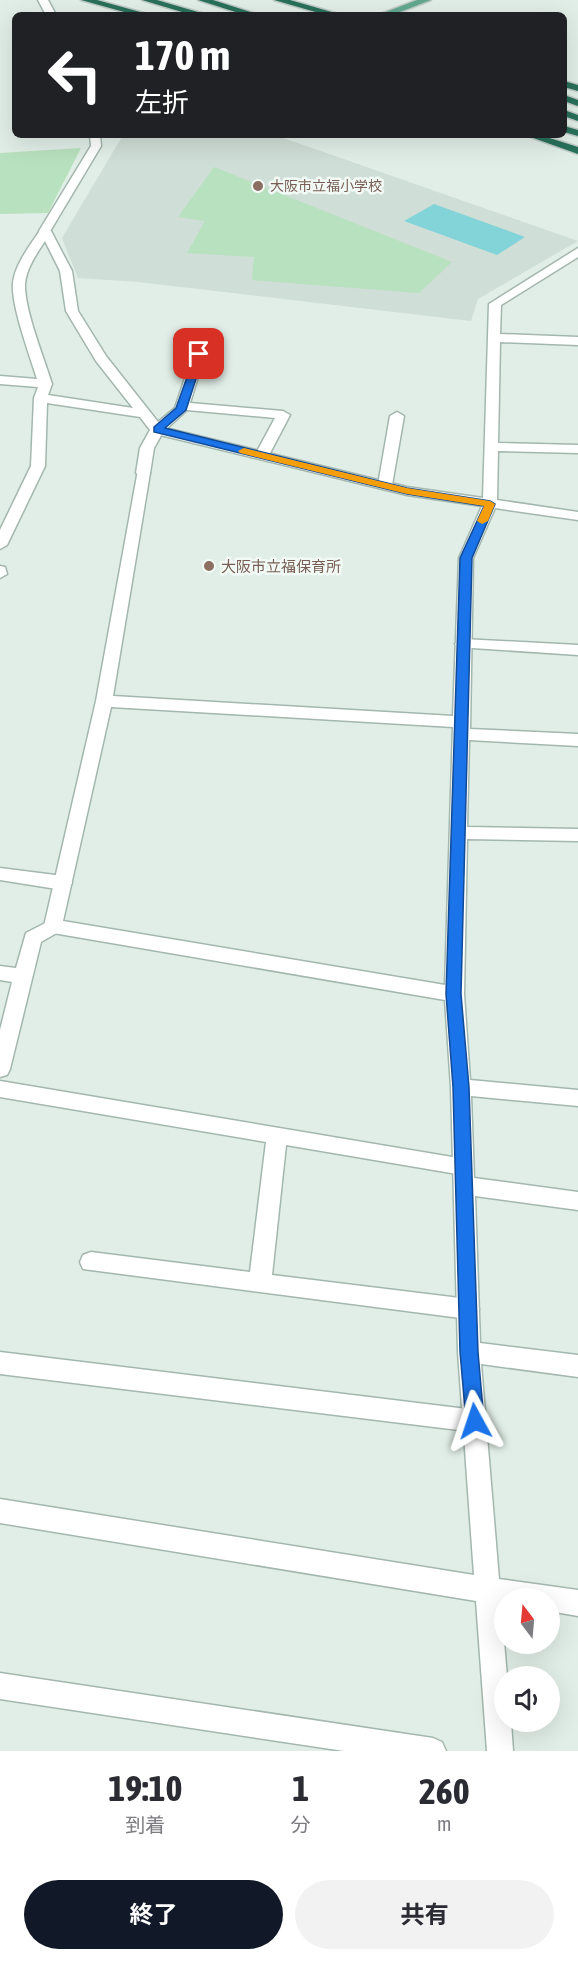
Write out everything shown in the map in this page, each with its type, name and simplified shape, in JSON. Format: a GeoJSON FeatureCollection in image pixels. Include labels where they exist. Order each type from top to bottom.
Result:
{"type":"FeatureCollection","features":[{"type":"Feature","properties":{"kind":"highway"},"geometry":{"type":"LineString","coordinates":[[86,0],[134,12]]}},
{"type":"Feature","properties":{"kind":"highway"},"geometry":{"type":"LineString","coordinates":[[147,0],[192,12]]}},
{"type":"Feature","properties":{"kind":"highway"},"geometry":{"type":"LineString","coordinates":[[203,0],[245,12]]}},
{"type":"Feature","properties":{"kind":"highway"},"geometry":{"type":"LineString","coordinates":[[279,0],[325,12]]}},
{"type":"Feature","properties":{"kind":"highway"},"geometry":{"type":"LineString","coordinates":[[539,138],[578,151]]}},
{"type":"Feature","properties":{"kind":"main road"},"geometry":{"type":"LineString","coordinates":[[392,12],[426,0]]}},
{"type":"Feature","properties":{"kind":"street"},"geometry":{"type":"LineString","coordinates":[[0,545],[38,466],[41,398],[45,384],[22,305],[19,283],[27,260],[96,146],[95,138]]}},
{"type":"Feature","properties":{"kind":"street"},"geometry":{"type":"LineString","coordinates":[[45,231],[66,271],[72,311],[101,358],[157,429],[385,486],[578,516]]}},
{"type":"Feature","properties":{"kind":"street"},"geometry":{"type":"LineString","coordinates":[[500,1751],[469,1352],[461,1087],[454,994],[466,558],[490,504],[495,304],[578,252]]}},
{"type":"Feature","properties":{"kind":"street"},"geometry":{"type":"LineString","coordinates":[[494,338],[578,341]]}},
{"type":"Feature","properties":{"kind":"street"},"geometry":{"type":"LineString","coordinates":[[53,926],[104,700],[147,448],[157,429],[181,410],[199,354]]}},
{"type":"Feature","properties":{"kind":"street"},"geometry":{"type":"LineString","coordinates":[[0,381],[45,384]]}},
{"type":"Feature","properties":{"kind":"street"},"geometry":{"type":"LineString","coordinates":[[41,398],[146,414]]}},
{"type":"Feature","properties":{"kind":"street"},"geometry":{"type":"LineString","coordinates":[[182,406],[283,415],[262,455]]}},
{"type":"Feature","properties":{"kind":"street"},"geometry":{"type":"LineString","coordinates":[[385,486],[397,416]]}},
{"type":"Feature","properties":{"kind":"street"},"geometry":{"type":"LineString","coordinates":[[491,447],[578,449]]}},
{"type":"Feature","properties":{"kind":"street"},"geometry":{"type":"LineString","coordinates":[[463,644],[578,650]]}},
{"type":"Feature","properties":{"kind":"street"},"geometry":{"type":"LineString","coordinates":[[104,700],[461,728],[578,740]]}},
{"type":"Feature","properties":{"kind":"street"},"geometry":{"type":"LineString","coordinates":[[457,833],[578,835]]}},
{"type":"Feature","properties":{"kind":"street"},"geometry":{"type":"LineString","coordinates":[[0,874],[63,883]]}},
{"type":"Feature","properties":{"kind":"street"},"geometry":{"type":"LineString","coordinates":[[0,1069],[33,938],[53,926],[454,994]]}},
{"type":"Feature","properties":{"kind":"street"},"geometry":{"type":"LineString","coordinates":[[0,973],[24,976]]}},
{"type":"Feature","properties":{"kind":"street"},"geometry":{"type":"LineString","coordinates":[[461,1087],[578,1098]]}},
{"type":"Feature","properties":{"kind":"street"},"geometry":{"type":"LineString","coordinates":[[0,1089],[277,1135],[578,1201]]}},
{"type":"Feature","properties":{"kind":"street"},"geometry":{"type":"LineString","coordinates":[[260,1283],[277,1135]]}},
{"type":"Feature","properties":{"kind":"street"},"geometry":{"type":"LineString","coordinates":[[91,1262],[468,1309]]}},
{"type":"Feature","properties":{"kind":"street"},"geometry":{"type":"LineString","coordinates":[[469,1352],[578,1366]]}},
{"type":"Feature","properties":{"kind":"street"},"geometry":{"type":"LineString","coordinates":[[0,1363],[475,1421]]}},
{"type":"Feature","properties":{"kind":"street"},"geometry":{"type":"LineString","coordinates":[[0,1511],[578,1603]]}},
{"type":"Feature","properties":{"kind":"street"},"geometry":{"type":"LineString","coordinates":[[0,1686],[433,1751]]}},
{"type":"Feature","properties":{"kind":"shaded area","name":"大阪市立福小学校"},"geometry":{"type":"Polygon","coordinates":[[[121,138],[284,138],[578,241],[478,299],[471,321],[138,282],[78,278],[62,238],[121,138]]]}},
{"type":"Feature","properties":{"kind":"green space"},"geometry":{"type":"Polygon","coordinates":[[[81,148],[48,213],[0,214],[0,153],[81,148]]]}},
{"type":"Feature","properties":{"kind":"green space"},"geometry":{"type":"Polygon","coordinates":[[[214,167],[452,262],[419,293],[252,280],[254,257],[187,253],[205,221],[178,217],[214,167]]]}},
{"type":"Feature","properties":{"kind":"water"},"geometry":{"type":"Polygon","coordinates":[[[434,204],[525,237],[497,255],[404,221],[434,204]]]}},
{"type":"Feature","properties":{"kind":"slow traffic"},"geometry":{"type":"LineString","coordinates":[[244,451],[407,491],[490,504],[482,521]]}},
{"type":"Feature","properties":{"kind":"place","name":"大阪市立福小学校"},"geometry":{"type":"Point","coordinates":[258,186]}},
{"type":"Feature","properties":{"kind":"place","name":"大阪市立福保育所"},"geometry":{"type":"Point","coordinates":[209,566]}},
{"type":"Feature","properties":{"kind":"route"},"geometry":{"type":"LineString","coordinates":[[199,354],[181,410],[157,429],[407,491],[490,504],[466,558],[454,994],[461,1087],[469,1352],[475,1421]]}}]}
